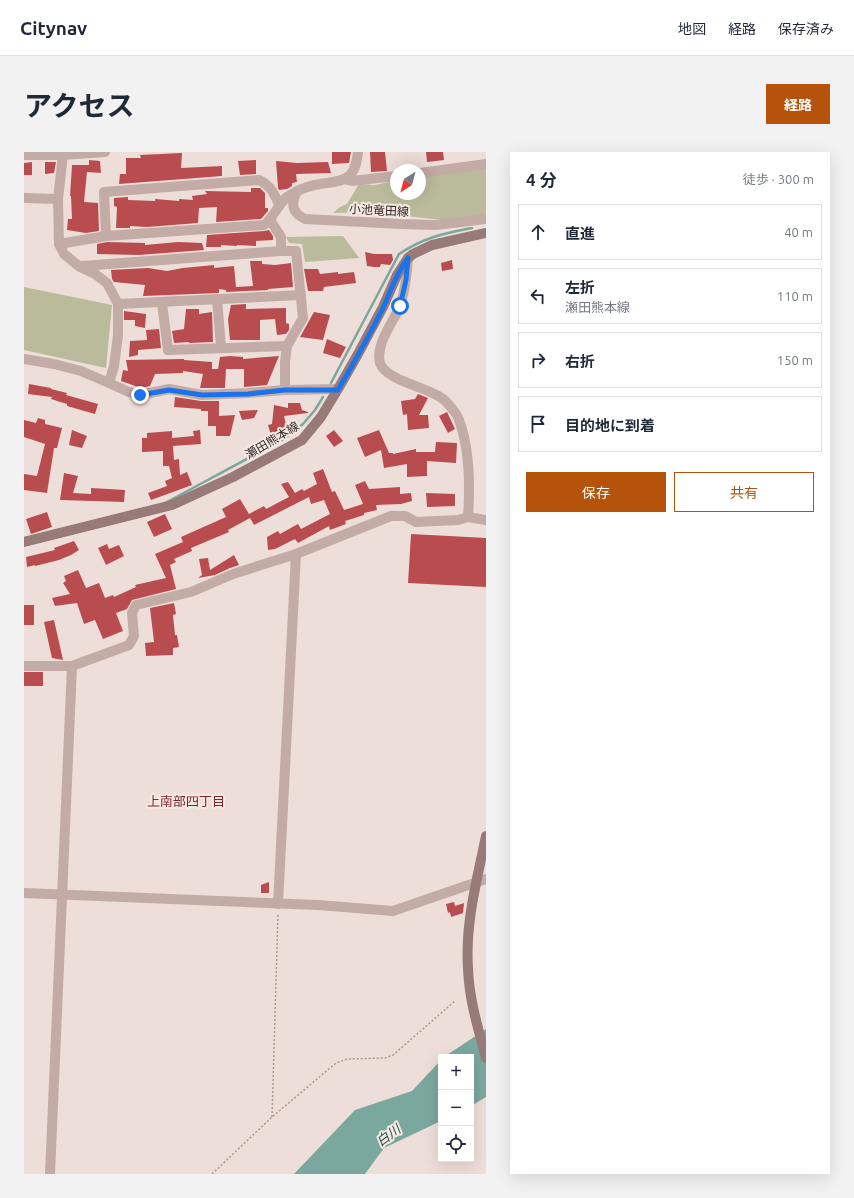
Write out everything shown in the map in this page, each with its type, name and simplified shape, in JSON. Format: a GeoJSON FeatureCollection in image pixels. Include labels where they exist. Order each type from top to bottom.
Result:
{"type":"FeatureCollection","features":[{"type":"Feature","properties":{"kind":"main road","name":"瀬田熊本線"},"geometry":{"type":"LineString","coordinates":[[24,542],[172,505],[233,477],[302,440],[321,417],[338,390],[369,334],[397,275],[408,258],[432,245],[486,233]]}},
{"type":"Feature","properties":{"kind":"main road"},"geometry":{"type":"LineString","coordinates":[[486,836],[470,914],[468,947],[468,969],[472,1004],[486,1058]]}},
{"type":"Feature","properties":{"kind":"street"},"geometry":{"type":"LineString","coordinates":[[24,155],[63,155],[105,152]]}},
{"type":"Feature","properties":{"kind":"street"},"geometry":{"type":"LineString","coordinates":[[344,180],[355,168],[358,152]]}},
{"type":"Feature","properties":{"kind":"street"},"geometry":{"type":"LineString","coordinates":[[63,155],[58,198],[59,244],[64,254],[80,267],[95,274],[107,283],[118,304],[118,335],[114,366],[109,382]]}},
{"type":"Feature","properties":{"kind":"street"},"geometry":{"type":"LineString","coordinates":[[426,172],[486,164]]}},
{"type":"Feature","properties":{"kind":"street"},"geometry":{"type":"LineString","coordinates":[[59,244],[106,236],[264,225],[270,220],[279,204],[297,191],[316,184],[344,180],[352,181],[390,177]]}},
{"type":"Feature","properties":{"kind":"street"},"geometry":{"type":"LineString","coordinates":[[106,236],[104,192],[258,180],[267,184],[279,204]]}},
{"type":"Feature","properties":{"kind":"street","name":"小池竜田線"},"geometry":{"type":"LineString","coordinates":[[297,191],[293,199],[293,207],[299,216],[305,219],[436,225],[486,219]]}},
{"type":"Feature","properties":{"kind":"street"},"geometry":{"type":"LineString","coordinates":[[24,198],[58,198]]}},
{"type":"Feature","properties":{"kind":"street"},"geometry":{"type":"LineString","coordinates":[[270,220],[280,237],[281,251]]}},
{"type":"Feature","properties":{"kind":"street"},"geometry":{"type":"LineString","coordinates":[[80,267],[296,251],[303,318],[287,346],[285,362],[285,390]]}},
{"type":"Feature","properties":{"kind":"street"},"geometry":{"type":"LineString","coordinates":[[408,258],[406,280],[400,306],[384,338],[379,353],[380,364],[389,374],[443,399],[459,418],[464,438],[470,485],[468,517]]}},
{"type":"Feature","properties":{"kind":"street"},"geometry":{"type":"LineString","coordinates":[[118,304],[301,295]]}},
{"type":"Feature","properties":{"kind":"street"},"geometry":{"type":"LineString","coordinates":[[217,299],[221,347]]}},
{"type":"Feature","properties":{"kind":"street"},"geometry":{"type":"LineString","coordinates":[[162,303],[168,350],[221,347],[287,346]]}},
{"type":"Feature","properties":{"kind":"street"},"geometry":{"type":"LineString","coordinates":[[24,359],[54,364],[81,371],[129,392],[140,395],[169,390],[202,395],[248,394],[285,390],[338,390]]}},
{"type":"Feature","properties":{"kind":"street"},"geometry":{"type":"LineString","coordinates":[[24,666],[72,666],[129,645],[134,636],[132,613],[136,605],[190,592],[234,574],[296,554],[391,516],[406,516],[416,522],[458,520],[468,517],[486,520]]}},
{"type":"Feature","properties":{"kind":"street"},"geometry":{"type":"LineString","coordinates":[[278,904],[296,554]]}},
{"type":"Feature","properties":{"kind":"street"},"geometry":{"type":"LineString","coordinates":[[50,1174],[72,666]]}},
{"type":"Feature","properties":{"kind":"street"},"geometry":{"type":"LineString","coordinates":[[24,893],[62,896],[318,905],[393,911],[486,879]]}},
{"type":"Feature","properties":{"kind":"path"},"geometry":{"type":"LineString","coordinates":[[272,1117],[278,904]]}},
{"type":"Feature","properties":{"kind":"path"},"geometry":{"type":"LineString","coordinates":[[212,1174],[272,1117],[336,1063],[347,1059],[384,1058],[393,1055],[455,1001]]}},
{"type":"Feature","properties":{"kind":"green space"},"geometry":{"type":"Polygon","coordinates":[[[486,166],[486,215],[443,220],[366,212],[333,213],[340,207],[347,204],[359,184],[374,185],[390,182],[390,200],[426,200],[426,176],[486,166]]]}},
{"type":"Feature","properties":{"kind":"green space"},"geometry":{"type":"Polygon","coordinates":[[[343,236],[359,258],[305,262],[302,244],[289,243],[286,237],[343,236]]]}},
{"type":"Feature","properties":{"kind":"green space"},"geometry":{"type":"Polygon","coordinates":[[[24,287],[112,305],[106,368],[24,350],[24,287]]]}},
{"type":"Feature","properties":{"kind":"water"},"geometry":{"type":"Polygon","coordinates":[[[486,1029],[486,1097],[474,1104],[474,1054],[448,1054],[486,1029]]]}},
{"type":"Feature","properties":{"kind":"water","name":"白川"},"geometry":{"type":"Polygon","coordinates":[[[438,1063],[438,1122],[384,1148],[365,1174],[294,1174],[355,1110],[412,1091],[438,1063]]]}},
{"type":"Feature","properties":{"kind":"building"},"geometry":{"type":"Polygon","coordinates":[[[332,152],[351,152],[349,163],[332,164],[332,152]]]}},
{"type":"Feature","properties":{"kind":"building"},"geometry":{"type":"Polygon","coordinates":[[[370,152],[385,152],[387,171],[371,172],[370,152]]]}},
{"type":"Feature","properties":{"kind":"building"},"geometry":{"type":"Polygon","coordinates":[[[426,152],[443,152],[444,160],[427,162],[426,152]]]}},
{"type":"Feature","properties":{"kind":"building"},"geometry":{"type":"Polygon","coordinates":[[[182,153],[181,168],[222,166],[222,176],[119,184],[120,174],[126,174],[126,158],[141,158],[140,155],[182,153]]]}},
{"type":"Feature","properties":{"kind":"building"},"geometry":{"type":"Polygon","coordinates":[[[89,160],[100,161],[101,173],[87,172],[84,202],[98,203],[99,231],[86,233],[67,230],[68,219],[72,219],[70,196],[72,165],[89,165],[89,160]]]}},
{"type":"Feature","properties":{"kind":"building"},"geometry":{"type":"Polygon","coordinates":[[[256,160],[256,174],[240,175],[238,161],[256,160]]]}},
{"type":"Feature","properties":{"kind":"building"},"geometry":{"type":"Polygon","coordinates":[[[276,161],[297,163],[328,162],[331,173],[296,174],[297,182],[292,183],[292,186],[287,189],[279,190],[276,161]]]}},
{"type":"Feature","properties":{"kind":"building"},"geometry":{"type":"Polygon","coordinates":[[[32,162],[32,175],[24,175],[24,163],[32,162]]]}},
{"type":"Feature","properties":{"kind":"building"},"geometry":{"type":"Polygon","coordinates":[[[45,162],[56,162],[54,173],[45,174],[45,162]]]}},
{"type":"Feature","properties":{"kind":"building"},"geometry":{"type":"Polygon","coordinates":[[[251,188],[260,188],[265,193],[265,208],[268,208],[268,211],[261,219],[216,222],[217,207],[199,208],[198,223],[116,228],[117,207],[114,206],[114,198],[128,197],[128,200],[155,201],[155,199],[179,201],[179,199],[193,200],[192,196],[207,194],[205,191],[251,192],[251,188]]]}},
{"type":"Feature","properties":{"kind":"building"},"geometry":{"type":"Polygon","coordinates":[[[269,230],[273,236],[273,240],[256,241],[256,246],[221,245],[221,247],[206,247],[207,235],[269,230]]]}},
{"type":"Feature","properties":{"kind":"building"},"geometry":{"type":"Polygon","coordinates":[[[107,242],[145,243],[145,245],[178,242],[202,243],[204,250],[139,255],[97,254],[97,244],[107,242]]]}},
{"type":"Feature","properties":{"kind":"building"},"geometry":{"type":"Polygon","coordinates":[[[365,252],[374,254],[392,254],[393,260],[390,265],[381,264],[380,267],[367,266],[365,252]]]}},
{"type":"Feature","properties":{"kind":"building"},"geometry":{"type":"Polygon","coordinates":[[[452,260],[453,269],[442,271],[441,263],[452,260]]]}},
{"type":"Feature","properties":{"kind":"building"},"geometry":{"type":"Polygon","coordinates":[[[250,261],[262,261],[262,264],[275,265],[291,263],[293,287],[226,292],[226,290],[219,289],[219,293],[143,296],[145,285],[114,282],[112,279],[111,270],[148,268],[167,271],[214,265],[214,268],[234,266],[236,287],[253,286],[250,261]]]}},
{"type":"Feature","properties":{"kind":"building"},"geometry":{"type":"Polygon","coordinates":[[[304,269],[318,269],[320,274],[354,272],[356,283],[324,287],[323,291],[308,291],[304,269]]]}},
{"type":"Feature","properties":{"kind":"building"},"geometry":{"type":"Polygon","coordinates":[[[246,304],[246,309],[286,308],[286,323],[289,324],[289,330],[286,334],[277,335],[275,319],[260,320],[260,340],[230,340],[228,319],[231,305],[246,304]]]}},
{"type":"Feature","properties":{"kind":"building"},"geometry":{"type":"Polygon","coordinates":[[[186,309],[199,309],[199,314],[212,312],[213,342],[174,343],[172,331],[184,329],[186,309]]]}},
{"type":"Feature","properties":{"kind":"building"},"geometry":{"type":"Polygon","coordinates":[[[124,311],[146,314],[145,328],[135,326],[135,320],[124,320],[124,311]]]}},
{"type":"Feature","properties":{"kind":"building"},"geometry":{"type":"Polygon","coordinates":[[[314,312],[330,315],[323,340],[300,337],[314,312]]]}},
{"type":"Feature","properties":{"kind":"building"},"geometry":{"type":"Polygon","coordinates":[[[159,329],[161,348],[138,350],[138,355],[129,357],[130,341],[147,340],[146,330],[159,329]]]}},
{"type":"Feature","properties":{"kind":"building"},"geometry":{"type":"Polygon","coordinates":[[[327,339],[346,347],[340,358],[323,353],[327,339]]]}},
{"type":"Feature","properties":{"kind":"building"},"geometry":{"type":"Polygon","coordinates":[[[279,356],[267,385],[244,387],[244,369],[226,369],[225,388],[200,388],[203,374],[183,371],[183,373],[155,374],[150,386],[141,388],[121,381],[123,370],[128,371],[126,360],[184,359],[212,362],[212,369],[218,369],[220,357],[243,357],[243,359],[279,356]]]}},
{"type":"Feature","properties":{"kind":"building"},"geometry":{"type":"Polygon","coordinates":[[[29,384],[51,388],[67,393],[66,395],[98,404],[95,414],[67,406],[67,404],[51,399],[52,397],[28,394],[29,384]]]}},
{"type":"Feature","properties":{"kind":"building"},"geometry":{"type":"Polygon","coordinates":[[[418,394],[428,398],[419,415],[428,415],[429,428],[408,430],[407,414],[403,415],[401,401],[415,399],[418,394]]]}},
{"type":"Feature","properties":{"kind":"building"},"geometry":{"type":"Polygon","coordinates":[[[175,397],[201,401],[219,401],[219,416],[235,415],[230,436],[216,436],[216,426],[208,426],[208,411],[174,407],[175,397]]]}},
{"type":"Feature","properties":{"kind":"building"},"geometry":{"type":"Polygon","coordinates":[[[288,403],[300,403],[302,410],[308,413],[284,416],[288,433],[273,442],[268,425],[272,424],[274,405],[288,408],[288,403]]]}},
{"type":"Feature","properties":{"kind":"building"},"geometry":{"type":"Polygon","coordinates":[[[258,410],[254,418],[242,420],[239,411],[258,410]]]}},
{"type":"Feature","properties":{"kind":"building"},"geometry":{"type":"Polygon","coordinates":[[[447,412],[455,429],[448,433],[439,416],[447,412]]]}},
{"type":"Feature","properties":{"kind":"building"},"geometry":{"type":"Polygon","coordinates":[[[38,418],[45,420],[45,424],[62,428],[57,448],[54,448],[47,493],[24,490],[24,474],[37,476],[45,444],[24,437],[24,420],[36,423],[38,418]]]}},
{"type":"Feature","properties":{"kind":"building"},"geometry":{"type":"Polygon","coordinates":[[[72,430],[87,436],[82,448],[69,445],[72,430]]]}},
{"type":"Feature","properties":{"kind":"building"},"geometry":{"type":"Polygon","coordinates":[[[200,430],[201,444],[173,446],[174,460],[179,459],[180,475],[187,472],[192,485],[151,500],[148,493],[167,486],[165,481],[172,478],[169,466],[163,466],[163,451],[142,452],[142,438],[147,438],[147,433],[172,431],[172,438],[194,436],[193,431],[200,430]]]}},
{"type":"Feature","properties":{"kind":"building"},"geometry":{"type":"Polygon","coordinates":[[[334,430],[343,441],[334,447],[326,436],[334,430]]]}},
{"type":"Feature","properties":{"kind":"building"},"geometry":{"type":"Polygon","coordinates":[[[379,430],[389,453],[393,454],[416,449],[416,452],[435,452],[436,442],[457,443],[456,463],[427,461],[427,476],[407,477],[407,464],[384,468],[381,450],[365,457],[357,438],[379,430]]]}},
{"type":"Feature","properties":{"kind":"building"},"geometry":{"type":"Polygon","coordinates":[[[323,469],[332,492],[335,491],[344,510],[363,504],[355,485],[365,481],[369,489],[400,487],[400,494],[411,493],[412,501],[401,504],[376,505],[377,510],[364,513],[364,515],[345,521],[346,524],[330,530],[329,526],[298,543],[295,539],[275,549],[268,550],[267,537],[278,531],[280,534],[298,524],[301,529],[330,514],[324,500],[311,504],[309,497],[254,525],[250,518],[228,530],[229,532],[191,548],[192,551],[174,559],[176,562],[170,565],[176,589],[132,600],[127,609],[116,613],[123,631],[103,639],[95,620],[84,624],[77,603],[55,606],[52,598],[70,594],[63,583],[66,581],[64,576],[78,570],[86,588],[99,583],[105,598],[113,595],[114,597],[136,587],[135,585],[166,578],[155,554],[183,542],[181,537],[226,517],[222,509],[240,499],[249,514],[264,506],[266,509],[289,497],[281,484],[288,482],[295,493],[302,489],[304,491],[317,484],[313,473],[323,469]]]}},
{"type":"Feature","properties":{"kind":"building"},"geometry":{"type":"Polygon","coordinates":[[[64,473],[78,476],[73,493],[91,494],[91,488],[125,490],[124,502],[60,500],[64,473]]]}},
{"type":"Feature","properties":{"kind":"building"},"geometry":{"type":"Polygon","coordinates":[[[426,493],[455,494],[455,506],[427,507],[426,493]]]}},
{"type":"Feature","properties":{"kind":"building"},"geometry":{"type":"Polygon","coordinates":[[[47,512],[52,527],[31,534],[26,519],[47,512]]]}},
{"type":"Feature","properties":{"kind":"building"},"geometry":{"type":"Polygon","coordinates":[[[165,514],[172,529],[154,537],[147,522],[165,514]]]}},
{"type":"Feature","properties":{"kind":"building"},"geometry":{"type":"Polygon","coordinates":[[[411,534],[486,538],[486,587],[408,583],[411,534]]]}},
{"type":"Feature","properties":{"kind":"building"},"geometry":{"type":"Polygon","coordinates":[[[74,541],[79,550],[71,555],[59,560],[27,567],[26,557],[55,550],[54,548],[74,541]]]}},
{"type":"Feature","properties":{"kind":"building"},"geometry":{"type":"Polygon","coordinates":[[[107,544],[109,549],[119,545],[124,556],[106,565],[98,548],[107,544]]]}},
{"type":"Feature","properties":{"kind":"building"},"geometry":{"type":"Polygon","coordinates":[[[234,555],[239,565],[215,575],[198,578],[202,575],[199,559],[208,558],[210,570],[234,555]]]}},
{"type":"Feature","properties":{"kind":"building"},"geometry":{"type":"Polygon","coordinates":[[[174,603],[176,614],[173,615],[175,635],[177,635],[179,647],[173,648],[173,655],[146,656],[145,643],[154,642],[150,608],[174,603]]]}},
{"type":"Feature","properties":{"kind":"building"},"geometry":{"type":"Polygon","coordinates":[[[24,605],[34,605],[34,625],[24,625],[24,605]]]}},
{"type":"Feature","properties":{"kind":"building"},"geometry":{"type":"Polygon","coordinates":[[[54,620],[63,660],[52,658],[44,622],[54,620]]]}},
{"type":"Feature","properties":{"kind":"building"},"geometry":{"type":"Polygon","coordinates":[[[24,672],[43,672],[43,686],[24,686],[24,672]]]}},
{"type":"Feature","properties":{"kind":"building"},"geometry":{"type":"Polygon","coordinates":[[[269,882],[269,893],[261,893],[261,885],[269,882]]]}},
{"type":"Feature","properties":{"kind":"building"},"geometry":{"type":"Polygon","coordinates":[[[454,902],[455,906],[464,903],[463,913],[451,917],[450,912],[448,913],[446,904],[454,902]]]}},
{"type":"Feature","properties":{"kind":"waterway"},"geometry":{"type":"LineString","coordinates":[[331,383],[399,254],[408,248],[434,237],[472,228]]}},
{"type":"Feature","properties":{"kind":"waterway"},"geometry":{"type":"LineString","coordinates":[[167,502],[282,440],[303,424],[315,410],[323,397]]}},
{"type":"Feature","properties":{"kind":"district","name":"上南部四丁目"},"geometry":{"type":"Point","coordinates":[186,801]}},
{"type":"Feature","properties":{"kind":"route"},"geometry":{"type":"LineString","coordinates":[[140,395],[169,390],[202,395],[248,394],[285,390],[338,390],[383,307],[397,275],[408,258],[406,280],[400,306]]}}]}
